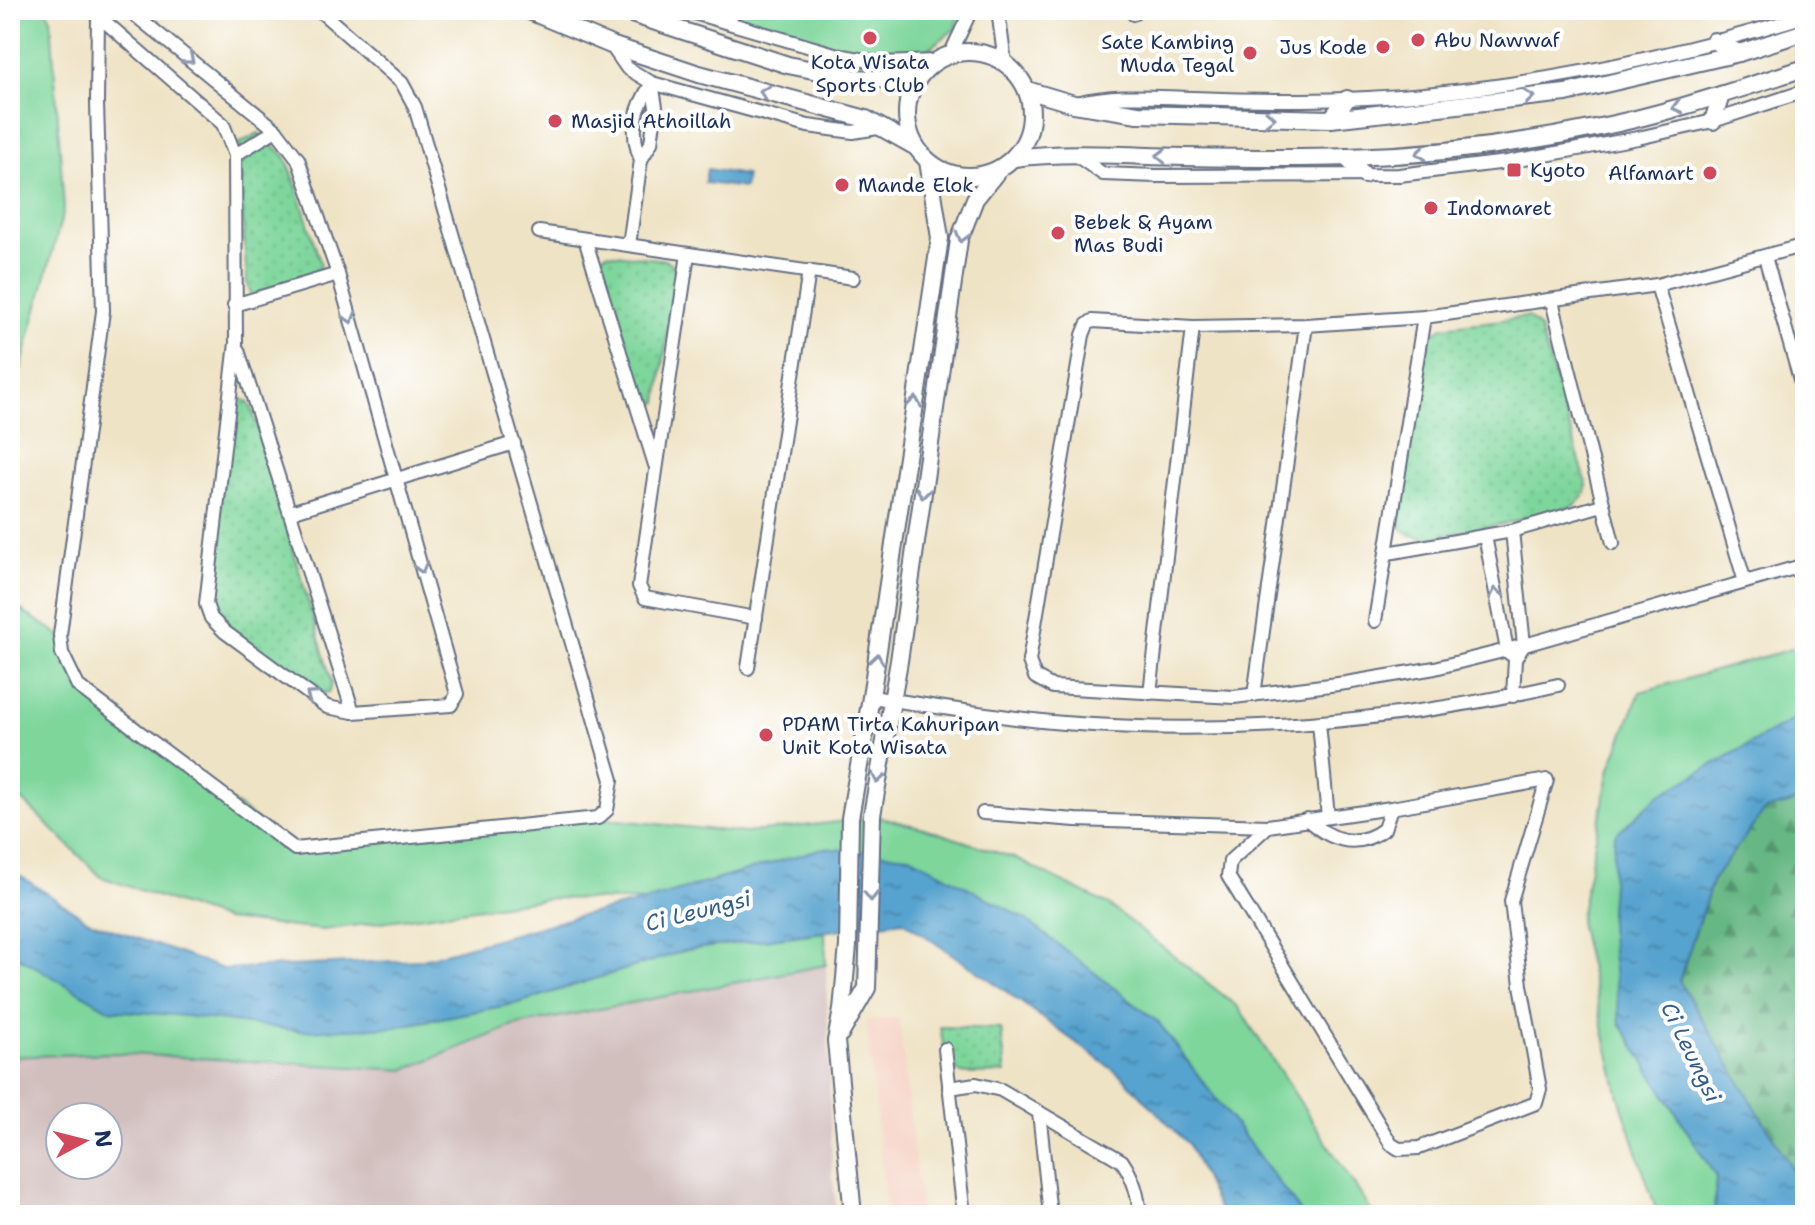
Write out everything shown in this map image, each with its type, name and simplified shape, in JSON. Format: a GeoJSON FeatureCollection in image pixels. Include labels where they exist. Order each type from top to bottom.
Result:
{"type":"FeatureCollection","features":[{"type":"Feature","properties":{"kind":"street"},"geometry":{"type":"LineString","coordinates":[[98,12],[223,124],[235,155],[236,343],[206,604],[211,618],[238,642],[327,707],[353,712],[451,705],[457,694],[338,274],[298,159],[276,130],[129,10]]}},
{"type":"Feature","properties":{"kind":"street"},"geometry":{"type":"LineString","coordinates":[[98,12],[97,103],[103,311],[60,635],[62,653],[78,686],[295,849],[598,818],[607,810],[612,780],[415,107],[402,83],[319,10]]}},
{"type":"Feature","properties":{"kind":"street"},"geometry":{"type":"LineString","coordinates":[[527,10],[611,45],[755,90],[866,119],[916,147]]}},
{"type":"Feature","properties":{"kind":"street"},"geometry":{"type":"LineString","coordinates":[[619,10],[788,65],[853,78],[916,81]]}},
{"type":"Feature","properties":{"kind":"street"},"geometry":{"type":"LineString","coordinates":[[684,10],[838,55],[882,63],[943,58],[964,52],[990,55],[1005,63],[1018,75],[1027,90],[1031,108],[1030,126],[1024,143],[1014,158],[999,169],[981,176],[962,177],[944,172],[928,161],[916,147],[909,131],[907,114],[909,97],[916,81],[943,58],[971,10]]}},
{"type":"Feature","properties":{"kind":"street"},"geometry":{"type":"LineString","coordinates":[[998,10],[1005,63]]}},
{"type":"Feature","properties":{"kind":"street"},"geometry":{"type":"LineString","coordinates":[[1074,104],[1108,96],[1276,101],[1347,99],[1485,88],[1613,66],[1805,16]]}},
{"type":"Feature","properties":{"kind":"street"},"geometry":{"type":"LineString","coordinates":[[1027,90],[1074,104],[1138,114],[1331,119],[1566,93],[1739,53],[1805,32]]}},
{"type":"Feature","properties":{"kind":"street"},"geometry":{"type":"LineString","coordinates":[[1714,41],[1739,53]]}},
{"type":"Feature","properties":{"kind":"street"},"geometry":{"type":"LineString","coordinates":[[611,45],[627,68],[652,83],[808,126],[853,132],[884,127]]}},
{"type":"Feature","properties":{"kind":"street"},"geometry":{"type":"LineString","coordinates":[[1014,158],[1073,153],[1346,157],[1405,155],[1505,144],[1597,128],[1721,95],[1805,68]]}},
{"type":"Feature","properties":{"kind":"street"},"geometry":{"type":"LineString","coordinates":[[629,245],[641,160],[651,143],[656,107],[652,83]]}},
{"type":"Feature","properties":{"kind":"street"},"geometry":{"type":"LineString","coordinates":[[1073,153],[1103,174],[1399,175],[1507,162],[1638,138],[1713,121],[1805,91]]}},
{"type":"Feature","properties":{"kind":"street"},"geometry":{"type":"LineString","coordinates":[[1713,121],[1721,95]]}},
{"type":"Feature","properties":{"kind":"street"},"geometry":{"type":"LineString","coordinates":[[1331,119],[1347,99]]}},
{"type":"Feature","properties":{"kind":"street"},"geometry":{"type":"LineString","coordinates":[[235,155],[276,130]]}},
{"type":"Feature","properties":{"kind":"street"},"geometry":{"type":"LineString","coordinates":[[1346,157],[1364,175]]}},
{"type":"Feature","properties":{"kind":"street"},"geometry":{"type":"LineString","coordinates":[[853,1215],[836,1041],[848,946],[850,818],[940,238],[928,161]]}},
{"type":"Feature","properties":{"kind":"street"},"geometry":{"type":"LineString","coordinates":[[836,1041],[854,1015],[867,988],[872,815],[892,700],[959,240],[975,199],[999,169]]}},
{"type":"Feature","properties":{"kind":"street"},"geometry":{"type":"LineString","coordinates":[[539,232],[853,278]]}},
{"type":"Feature","properties":{"kind":"street"},"geometry":{"type":"LineString","coordinates":[[585,239],[657,469]]}},
{"type":"Feature","properties":{"kind":"street"},"geometry":{"type":"LineString","coordinates":[[1805,245],[1657,285],[1424,317],[1306,325],[1193,327],[1092,321],[1087,325],[1029,661],[1035,677],[1053,687],[1254,695],[1511,655],[1524,645],[1805,565]]}},
{"type":"Feature","properties":{"kind":"street"},"geometry":{"type":"LineString","coordinates":[[688,254],[639,586],[645,598],[756,618]]}},
{"type":"Feature","properties":{"kind":"street"},"geometry":{"type":"LineString","coordinates":[[1765,257],[1805,397]]}},
{"type":"Feature","properties":{"kind":"street"},"geometry":{"type":"LineString","coordinates":[[748,668],[809,271]]}},
{"type":"Feature","properties":{"kind":"street"},"geometry":{"type":"LineString","coordinates":[[234,305],[338,274]]}},
{"type":"Feature","properties":{"kind":"street"},"geometry":{"type":"LineString","coordinates":[[1657,285],[1745,582]]}},
{"type":"Feature","properties":{"kind":"street"},"geometry":{"type":"LineString","coordinates":[[1552,301],[1613,543]]}},
{"type":"Feature","properties":{"kind":"street"},"geometry":{"type":"LineString","coordinates":[[1375,621],[1424,317]]}},
{"type":"Feature","properties":{"kind":"street"},"geometry":{"type":"LineString","coordinates":[[1254,695],[1306,325]]}},
{"type":"Feature","properties":{"kind":"street"},"geometry":{"type":"LineString","coordinates":[[1150,693],[1193,327]]}},
{"type":"Feature","properties":{"kind":"street"},"geometry":{"type":"LineString","coordinates":[[236,343],[353,712]]}},
{"type":"Feature","properties":{"kind":"street"},"geometry":{"type":"LineString","coordinates":[[291,512],[514,443]]}},
{"type":"Feature","properties":{"kind":"street"},"geometry":{"type":"LineString","coordinates":[[1388,553],[1512,531],[1602,505]]}},
{"type":"Feature","properties":{"kind":"street"},"geometry":{"type":"LineString","coordinates":[[1512,531],[1524,645]]}},
{"type":"Feature","properties":{"kind":"street"},"geometry":{"type":"LineString","coordinates":[[1485,536],[1511,655],[1513,696]]}},
{"type":"Feature","properties":{"kind":"street"},"geometry":{"type":"LineString","coordinates":[[871,697],[991,716],[1065,723],[1202,728],[1319,723],[1513,696],[1558,685]]}},
{"type":"Feature","properties":{"kind":"street"},"geometry":{"type":"LineString","coordinates":[[1319,723],[1328,817]]}},
{"type":"Feature","properties":{"kind":"street"},"geometry":{"type":"LineString","coordinates":[[983,813],[1076,820],[1268,826],[1547,780],[1511,901],[1521,985],[1540,1089],[1536,1103],[1408,1150],[1391,1144],[1228,876],[1230,861],[1268,826]]}},
{"type":"Feature","properties":{"kind":"street"},"geometry":{"type":"LineString","coordinates":[[1307,819],[1331,838],[1345,841],[1365,839],[1384,829],[1391,808]]}},
{"type":"Feature","properties":{"kind":"street"},"geometry":{"type":"LineString","coordinates":[[945,1049],[964,1215]]}},
{"type":"Feature","properties":{"kind":"street"},"geometry":{"type":"LineString","coordinates":[[949,1088],[976,1084],[1001,1090],[1122,1161],[1137,1192],[1140,1215]]}},
{"type":"Feature","properties":{"kind":"street"},"geometry":{"type":"LineString","coordinates":[[1039,1112],[1050,1215]]}},
{"type":"Feature","properties":{"kind":"shaded area"},"geometry":{"type":"Polygon","coordinates":[[[826,965],[832,1172],[837,1215],[10,1215],[10,1057],[112,1053],[404,1070],[513,1026],[826,965]]]}},
{"type":"Feature","properties":{"kind":"shaded area"},"geometry":{"type":"Polygon","coordinates":[[[899,1018],[921,1215],[887,1215],[866,1021],[899,1018]]]}},
{"type":"Feature","properties":{"kind":"green space"},"geometry":{"type":"Polygon","coordinates":[[[10,10],[46,10],[51,18],[64,209],[10,409],[10,10]]]}},
{"type":"Feature","properties":{"kind":"green space","name":"Kota Wisata Sports Club"},"geometry":{"type":"Polygon","coordinates":[[[712,10],[961,10],[955,29],[927,50],[900,57],[822,47],[712,10]]]}},
{"type":"Feature","properties":{"kind":"green space"},"geometry":{"type":"Polygon","coordinates":[[[259,133],[285,156],[321,265],[318,275],[259,298],[251,294],[247,283],[238,144],[259,133]]]}},
{"type":"Feature","properties":{"kind":"green space"},"geometry":{"type":"Polygon","coordinates":[[[607,253],[666,260],[676,273],[658,402],[654,406],[643,404],[599,262],[601,256],[607,253]]]}},
{"type":"Feature","properties":{"kind":"green space"},"geometry":{"type":"Polygon","coordinates":[[[1528,317],[1540,329],[1587,485],[1584,496],[1574,506],[1503,524],[1426,538],[1411,535],[1402,529],[1397,513],[1427,337],[1443,327],[1528,317]]]}},
{"type":"Feature","properties":{"kind":"green space"},"geometry":{"type":"Polygon","coordinates":[[[240,398],[248,402],[252,409],[332,683],[329,692],[319,694],[216,618],[212,608],[229,409],[234,400],[240,398]]]}},
{"type":"Feature","properties":{"kind":"green space"},"geometry":{"type":"Polygon","coordinates":[[[10,600],[60,635],[78,686],[295,849],[598,818],[745,833],[879,817],[924,828],[1014,858],[1109,905],[1238,1007],[1374,1215],[1303,1215],[1158,1022],[823,848],[645,901],[553,898],[323,930],[225,920],[101,877],[10,788],[10,600]]]}},
{"type":"Feature","properties":{"kind":"green space"},"geometry":{"type":"Polygon","coordinates":[[[1805,645],[1805,713],[1620,1023],[1716,1177],[1714,1215],[1658,1215],[1619,1097],[1579,922],[1610,768],[1640,692],[1805,645]]]}},
{"type":"Feature","properties":{"kind":"green space"},"geometry":{"type":"Polygon","coordinates":[[[1805,799],[1805,1215],[1799,1180],[1679,981],[1713,879],[1765,810],[1805,799]]]}},
{"type":"Feature","properties":{"kind":"green space"},"geometry":{"type":"Polygon","coordinates":[[[825,932],[826,965],[513,1026],[404,1070],[112,1053],[10,1057],[10,952],[110,1010],[395,1027],[518,1003],[687,950],[825,932]]]}},
{"type":"Feature","properties":{"kind":"green space"},"geometry":{"type":"Polygon","coordinates":[[[940,1027],[1001,1029],[1006,1073],[957,1071],[947,1058],[940,1027]]]}},
{"type":"Feature","properties":{"kind":"water"},"geometry":{"type":"Polygon","coordinates":[[[707,169],[746,175],[744,188],[705,183],[707,169]]]}},
{"type":"Feature","properties":{"kind":"water","name":"Ci Leungsi"},"geometry":{"type":"Polygon","coordinates":[[[1805,713],[1805,799],[1765,810],[1713,879],[1679,981],[1799,1180],[1804,1215],[1714,1215],[1716,1177],[1620,1023],[1609,927],[1615,835],[1659,795],[1805,713]]]}},
{"type":"Feature","properties":{"kind":"water","name":"Ci Leungsi"},"geometry":{"type":"Polygon","coordinates":[[[823,848],[910,856],[1024,918],[1158,1022],[1303,1215],[1221,1215],[1189,1145],[1123,1077],[996,984],[903,921],[687,950],[518,1003],[394,1027],[301,1031],[110,1010],[10,952],[10,869],[89,921],[223,969],[419,960],[645,901],[823,848]]]}},
{"type":"Feature","properties":{"kind":"place","name":"Kota Wisata Sports Club"},"geometry":{"type":"Point","coordinates":[870,38]}},
{"type":"Feature","properties":{"kind":"place","name":"Abu Nawwaf"},"geometry":{"type":"Point","coordinates":[1418,40]}},
{"type":"Feature","properties":{"kind":"place","name":"Jus Kode"},"geometry":{"type":"Point","coordinates":[1383,47]}},
{"type":"Feature","properties":{"kind":"place","name":"Sate Kambing Muda Tegal"},"geometry":{"type":"Point","coordinates":[1250,53]}},
{"type":"Feature","properties":{"kind":"place","name":"Masjid Athoillah"},"geometry":{"type":"Point","coordinates":[555,121]}},
{"type":"Feature","properties":{"kind":"place","name":"Kyoto"},"geometry":{"type":"Point","coordinates":[1514,170]}},
{"type":"Feature","properties":{"kind":"place","name":"Alfamart"},"geometry":{"type":"Point","coordinates":[1710,173]}},
{"type":"Feature","properties":{"kind":"place","name":"Mande Elok"},"geometry":{"type":"Point","coordinates":[842,185]}},
{"type":"Feature","properties":{"kind":"place","name":"Indomaret"},"geometry":{"type":"Point","coordinates":[1431,208]}},
{"type":"Feature","properties":{"kind":"place","name":"Bebek & Ayam Mas Budi"},"geometry":{"type":"Point","coordinates":[1058,233]}},
{"type":"Feature","properties":{"kind":"place","name":"PDAM Tirta Kahuripan Unit Kota Wisata"},"geometry":{"type":"Point","coordinates":[766,735]}}]}
